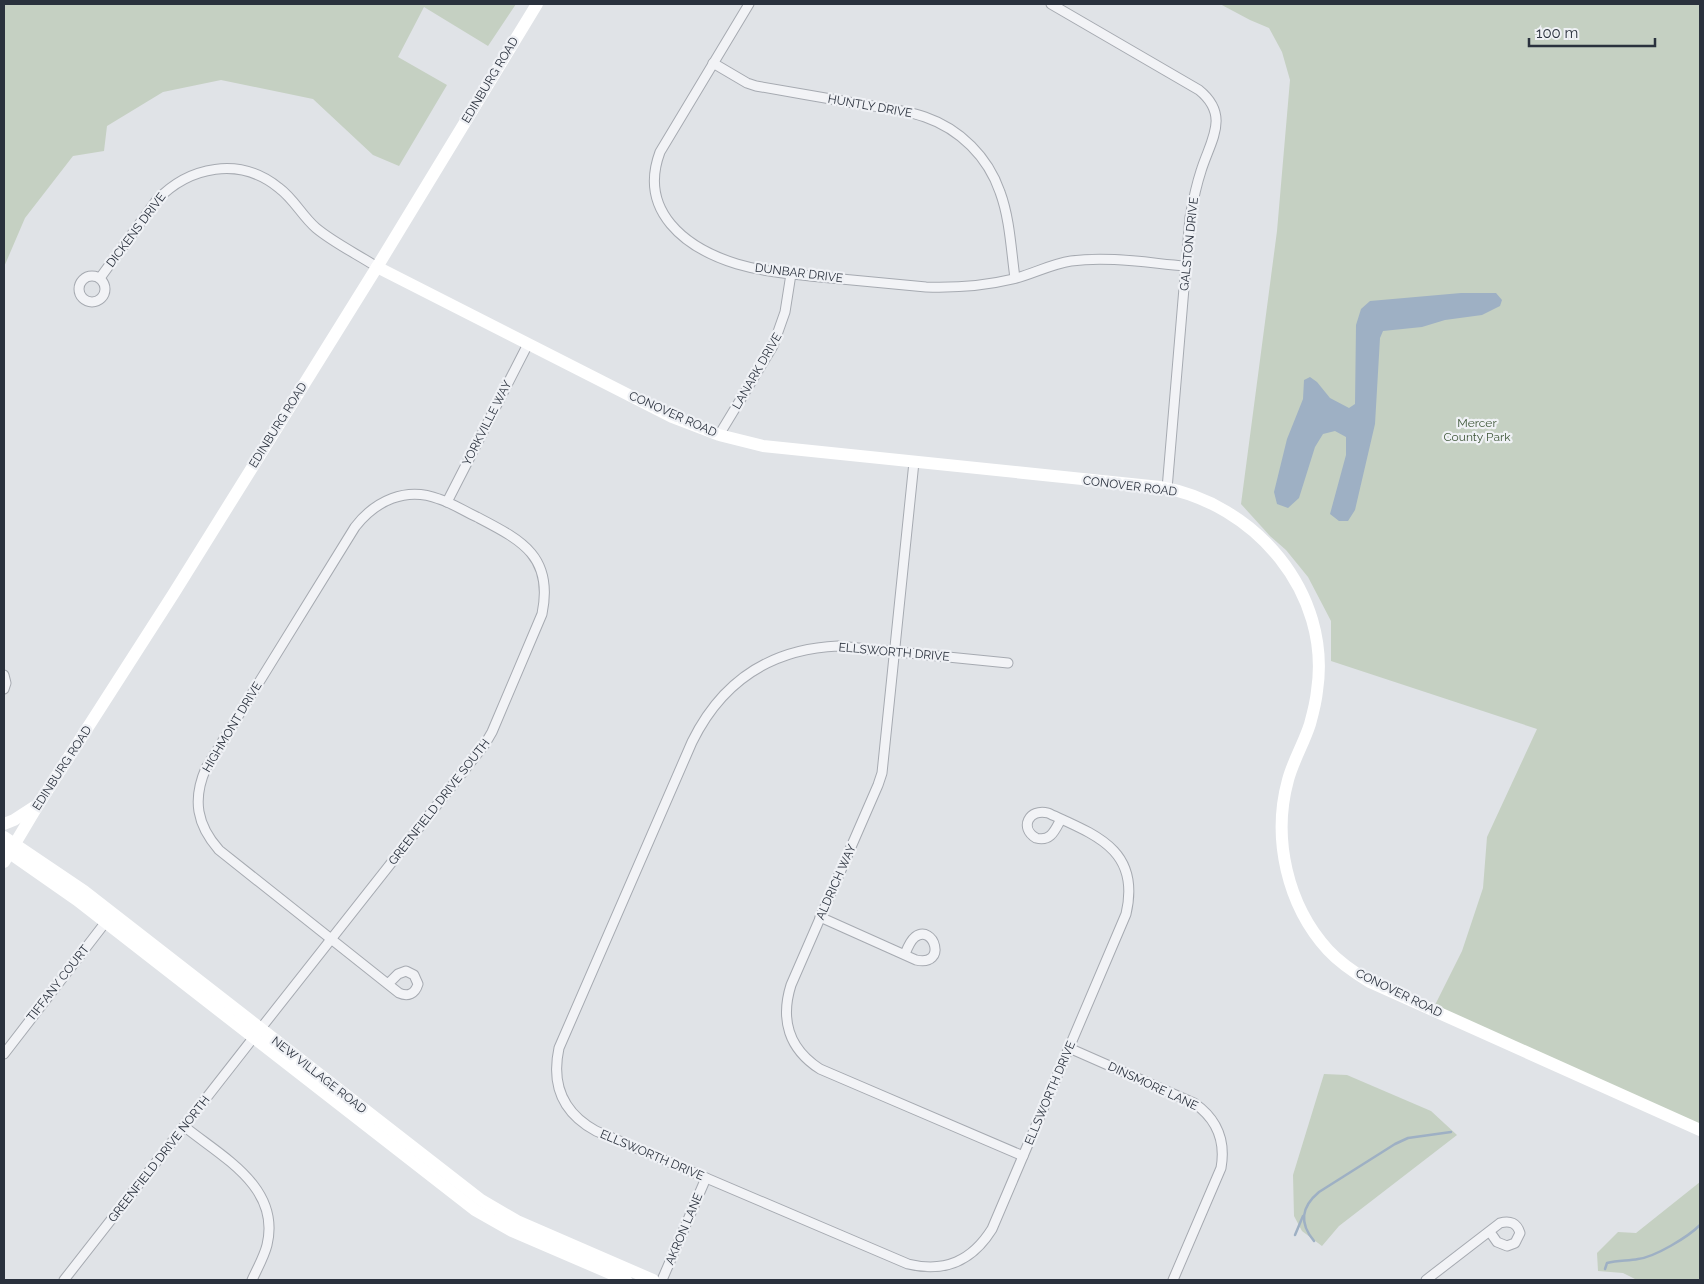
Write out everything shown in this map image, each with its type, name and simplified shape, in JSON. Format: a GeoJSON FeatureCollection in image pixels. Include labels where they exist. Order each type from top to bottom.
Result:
{"type":"FeatureCollection","features":[{"type":"Feature","properties":{"kind":"main road","name":"EDINBURG ROAD"},"geometry":{"type":"LineString","coordinates":[[6,850],[38,804],[168,601],[377,267],[537,4]]}},
{"type":"Feature","properties":{"kind":"main road","name":"CONOVER ROAD"},"geometry":{"type":"LineString","coordinates":[[377,267],[672,417],[719,436],[763,446],[1167,488],[1204,500],[1225,510],[1269,544],[1291,573],[1309,609],[1318,648],[1318,688],[1310,725],[1288,779],[1284,797],[1281,834],[1286,870],[1292,888],[1304,916],[1318,938],[1340,961],[1370,982],[1700,1130]]}},
{"type":"Feature","properties":{"kind":"main road"},"geometry":{"type":"LineString","coordinates":[[4,824],[23,815],[38,804]]}},
{"type":"Feature","properties":{"kind":"main road","name":"NEW VILLAGE ROAD"},"geometry":{"type":"LineString","coordinates":[[6,850],[78,900],[109,917],[258,1033],[481,1200],[517,1221],[653,1280]]}},
{"type":"Feature","properties":{"kind":"main road","name":"NEW VILLAGE ROAD"},"geometry":{"type":"LineString","coordinates":[[258,1033],[475,1210],[512,1231],[626,1280]]}},
{"type":"Feature","properties":{"kind":"street","name":"DUNBAR DRIVE"},"geometry":{"type":"LineString","coordinates":[[749,4],[660,152],[656,163],[654,186],[659,208],[673,228],[698,247],[715,256],[754,268],[792,274],[949,288],[993,284],[1056,265],[1087,259],[1185,266]]}},
{"type":"Feature","properties":{"kind":"street","name":"GALSTON DRIVE"},"geometry":{"type":"LineString","coordinates":[[1051,4],[1198,90],[1211,105],[1216,119],[1215,137],[1194,192],[1190,217],[1167,488]]}},
{"type":"Feature","properties":{"kind":"street","name":"HUNTLY DRIVE"},"geometry":{"type":"LineString","coordinates":[[713,62],[747,83],[756,86],[912,113],[942,124],[955,132],[967,142],[987,165],[1000,192],[1005,206],[1015,278]]}},
{"type":"Feature","properties":{"kind":"street","name":"DICKENS DRIVE"},"geometry":{"type":"LineString","coordinates":[[100,278],[165,191],[189,176],[202,171],[217,169],[243,170],[269,180],[291,199],[309,222],[320,231],[377,267]]}},
{"type":"Feature","properties":{"kind":"street","name":"LANARK DRIVE"},"geometry":{"type":"LineString","coordinates":[[719,436],[774,346],[785,312],[792,274]]}},
{"type":"Feature","properties":{"kind":"street","name":"YORKVILLE WAY"},"geometry":{"type":"LineString","coordinates":[[447,502],[528,344]]}},
{"type":"Feature","properties":{"kind":"street","name":"ALDRICH WAY"},"geometry":{"type":"LineString","coordinates":[[914,462],[882,773],[791,985],[786,1011],[789,1029],[796,1046],[803,1055],[820,1069],[1023,1156]]}},
{"type":"Feature","properties":{"kind":"street","name":"GREENFIELD DRIVE SOUTH"},"geometry":{"type":"LineString","coordinates":[[258,1033],[486,744],[542,614],[545,601],[543,578],[533,555],[516,538],[447,502],[426,495],[414,494],[391,498]]}},
{"type":"Feature","properties":{"kind":"street","name":"HIGHMONT DRIVE"},"geometry":{"type":"LineString","coordinates":[[388,984],[219,850],[203,828],[198,806],[198,792],[206,768],[354,527],[370,510],[391,498]]}},
{"type":"Feature","properties":{"kind":"street","name":"ELLSWORTH DRIVE"},"geometry":{"type":"LineString","coordinates":[[1008,663],[838,646],[803,650],[767,662],[735,683],[717,702],[700,725],[559,1048],[556,1061],[558,1086],[562,1098],[576,1117],[596,1131],[908,1264],[931,1268],[966,1258],[985,1240],[992,1229],[1126,914],[1129,890],[1123,866],[1109,846],[1090,832],[1061,819]]}},
{"type":"Feature","properties":{"kind":"street"},"geometry":{"type":"LineString","coordinates":[[4,675],[6,683],[4,689]]}},
{"type":"Feature","properties":{"kind":"street","name":"TIFFANY COURT"},"geometry":{"type":"LineString","coordinates":[[4,1054],[109,917]]}},
{"type":"Feature","properties":{"kind":"street"},"geometry":{"type":"LineString","coordinates":[[820,917],[904,954]]}},
{"type":"Feature","properties":{"kind":"street","name":"GREENFIELD DRIVE NORTH"},"geometry":{"type":"LineString","coordinates":[[64,1280],[258,1033]]}},
{"type":"Feature","properties":{"kind":"street","name":"DINSMORE LANE"},"geometry":{"type":"LineString","coordinates":[[1069,1048],[1194,1103],[1204,1109],[1218,1128],[1223,1148],[1221,1168],[1173,1280]]}},
{"type":"Feature","properties":{"kind":"street"},"geometry":{"type":"LineString","coordinates":[[184,1127],[248,1177],[262,1196],[266,1208],[269,1232],[267,1245],[252,1280]]}},
{"type":"Feature","properties":{"kind":"street","name":"AKRON LANE"},"geometry":{"type":"LineString","coordinates":[[662,1280],[706,1178]]}},
{"type":"Feature","properties":{"kind":"street"},"geometry":{"type":"LineString","coordinates":[[1426,1280],[1490,1232]]}},
{"type":"Feature","properties":{"kind":"green space"},"geometry":{"type":"Polygon","coordinates":[[[4,4],[516,4],[488,46],[424,7],[398,57],[447,85],[399,166],[373,155],[313,99],[221,80],[163,92],[107,126],[104,151],[73,156],[25,218],[4,267],[4,4]]]}},
{"type":"Feature","properties":{"kind":"green space","name":"Mercer County Park"},"geometry":{"type":"Polygon","coordinates":[[[1220,4],[1700,4],[1700,1130],[1433,1009],[1462,951],[1483,888],[1487,837],[1537,729],[1331,661],[1331,621],[1308,577],[1286,550],[1270,536],[1241,504],[1277,231],[1290,80],[1282,52],[1269,28],[1220,4]]]}},
{"type":"Feature","properties":{"kind":"green space"},"geometry":{"type":"Polygon","coordinates":[[[1324,1074],[1347,1075],[1431,1111],[1457,1135],[1339,1226],[1322,1246],[1302,1231],[1294,1216],[1293,1175],[1324,1074]]]}},
{"type":"Feature","properties":{"kind":"green space"},"geometry":{"type":"Polygon","coordinates":[[[1700,1182],[1700,1280],[1637,1280],[1623,1273],[1598,1271],[1597,1253],[1618,1232],[1636,1233],[1700,1182]]]}},
{"type":"Feature","properties":{"kind":"water"},"geometry":{"type":"Polygon","coordinates":[[[1461,293],[1496,293],[1502,300],[1500,306],[1482,315],[1445,320],[1422,327],[1383,331],[1380,338],[1375,424],[1355,510],[1348,521],[1339,521],[1330,514],[1346,455],[1346,437],[1335,431],[1323,434],[1315,447],[1299,498],[1288,508],[1277,504],[1274,492],[1287,439],[1303,399],[1304,380],[1310,377],[1317,382],[1330,398],[1349,408],[1355,404],[1356,325],[1361,309],[1370,301],[1461,293]]]}},
{"type":"Feature","properties":{"kind":"waterway"},"geometry":{"type":"LineString","coordinates":[[1314,1241],[1306,1228],[1304,1215],[1309,1203],[1319,1192],[1395,1144],[1408,1138],[1451,1132]]}},
{"type":"Feature","properties":{"kind":"waterway"},"geometry":{"type":"LineString","coordinates":[[1295,1235],[1303,1216]]}},
{"type":"Feature","properties":{"kind":"waterway"},"geometry":{"type":"LineString","coordinates":[[1605,1269],[1607,1263],[1634,1260],[1662,1251],[1680,1241],[1700,1225]]}}]}
